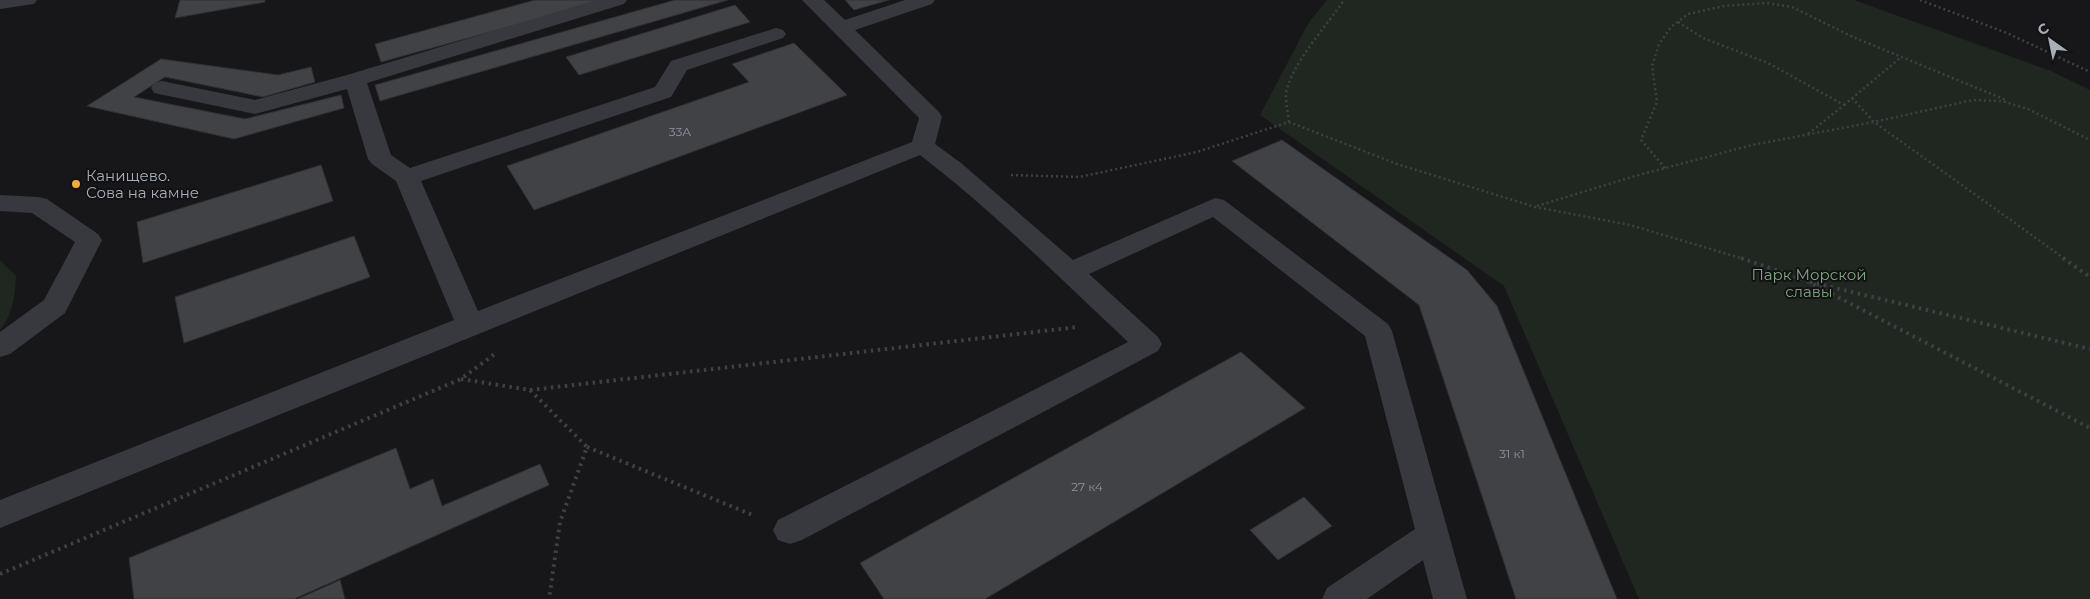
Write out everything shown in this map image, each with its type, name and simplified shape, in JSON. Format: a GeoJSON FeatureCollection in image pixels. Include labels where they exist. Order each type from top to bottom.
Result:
{"type":"FeatureCollection","features":[{"type":"Feature","properties":{"kind":"street"},"geometry":{"type":"LineString","coordinates":[[0,3],[27,0]]}},
{"type":"Feature","properties":{"kind":"street"},"geometry":{"type":"LineString","coordinates":[[162,88],[255,107],[355,80],[617,0]]}},
{"type":"Feature","properties":{"kind":"street"},"geometry":{"type":"LineString","coordinates":[[812,0],[931,117],[923,146]]}},
{"type":"Feature","properties":{"kind":"street"},"geometry":{"type":"LineString","coordinates":[[840,28],[925,0]]}},
{"type":"Feature","properties":{"kind":"street"},"geometry":{"type":"LineString","coordinates":[[407,177],[663,92],[679,66],[776,34]]}},
{"type":"Feature","properties":{"kind":"street"},"geometry":{"type":"LineString","coordinates":[[355,80],[380,158],[407,177],[470,324]]}},
{"type":"Feature","properties":{"kind":"street"},"geometry":{"type":"LineString","coordinates":[[790,530],[1148,344],[952,168],[923,146]]}},
{"type":"Feature","properties":{"kind":"street"},"geometry":{"type":"LineString","coordinates":[[0,514],[470,324],[923,146]]}},
{"type":"Feature","properties":{"kind":"street"},"geometry":{"type":"LineString","coordinates":[[0,203],[38,205],[89,240],[55,306],[0,347]]}},
{"type":"Feature","properties":{"kind":"street"},"geometry":{"type":"LineString","coordinates":[[1070,272],[1215,206],[1378,331],[1450,599]]}},
{"type":"Feature","properties":{"kind":"street"},"geometry":{"type":"LineString","coordinates":[[1339,599],[1432,536]]}},
{"type":"Feature","properties":{"kind":"path"},"geometry":{"type":"LineString","coordinates":[[1289,122],[1286,94],[1300,59],[1326,27],[1344,0]]}},
{"type":"Feature","properties":{"kind":"path"},"geometry":{"type":"LineString","coordinates":[[1920,0],[2007,33],[2090,72]]}},
{"type":"Feature","properties":{"kind":"path"},"geometry":{"type":"LineString","coordinates":[[1665,168],[1641,140],[1657,102],[1652,66],[1659,44],[1671,27],[1688,14],[1724,6],[1767,3],[1792,8],[1900,58],[2022,108],[2090,140]]}},
{"type":"Feature","properties":{"kind":"path"},"geometry":{"type":"LineString","coordinates":[[1678,22],[1703,38],[1768,64],[1844,105]]}},
{"type":"Feature","properties":{"kind":"path"},"geometry":{"type":"LineString","coordinates":[[1806,135],[1900,58]]}},
{"type":"Feature","properties":{"kind":"path"},"geometry":{"type":"LineString","coordinates":[[1852,98],[1874,122],[2090,277]]}},
{"type":"Feature","properties":{"kind":"path"},"geometry":{"type":"LineString","coordinates":[[1535,207],[1665,168],[1752,145],[1874,122],[1973,100],[2002,101],[2022,108]]}},
{"type":"Feature","properties":{"kind":"path"},"geometry":{"type":"LineString","coordinates":[[952,168],[1023,176],[1079,178],[1197,152],[1252,132],[1289,122],[1397,164],[1535,207],[1630,225],[1718,250],[1805,280],[2090,349]]}},
{"type":"Feature","properties":{"kind":"path"},"geometry":{"type":"LineString","coordinates":[[1805,280],[2090,428]]}},
{"type":"Feature","properties":{"kind":"path"},"geometry":{"type":"LineString","coordinates":[[461,379],[530,390],[1123,321]]}},
{"type":"Feature","properties":{"kind":"path"},"geometry":{"type":"LineString","coordinates":[[0,574],[461,379],[501,349]]}},
{"type":"Feature","properties":{"kind":"path"},"geometry":{"type":"LineString","coordinates":[[530,390],[587,447],[790,530]]}},
{"type":"Feature","properties":{"kind":"path"},"geometry":{"type":"LineString","coordinates":[[549,599],[560,522],[587,447]]}},
{"type":"Feature","properties":{"kind":"green space","name":"Парк Морской славы"},"geometry":{"type":"Polygon","coordinates":[[[1327,0],[1854,0],[2051,71],[2090,90],[2090,599],[1639,599],[1504,286],[1260,115],[1309,22],[1327,0]]]}},
{"type":"Feature","properties":{"kind":"green space"},"geometry":{"type":"Polygon","coordinates":[[[0,260],[16,276],[15,291],[8,318],[0,330],[0,260]]]}},
{"type":"Feature","properties":{"kind":"building"},"geometry":{"type":"Polygon","coordinates":[[[180,0],[265,0],[265,2],[175,18],[180,0]]]}},
{"type":"Feature","properties":{"kind":"building"},"geometry":{"type":"Polygon","coordinates":[[[535,0],[607,0],[381,62],[375,44],[535,0]]]}},
{"type":"Feature","properties":{"kind":"building"},"geometry":{"type":"Polygon","coordinates":[[[675,0],[728,0],[380,101],[375,85],[675,0]]]}},
{"type":"Feature","properties":{"kind":"building"},"geometry":{"type":"Polygon","coordinates":[[[845,0],[889,0],[854,10],[845,0]]]}},
{"type":"Feature","properties":{"kind":"building"},"geometry":{"type":"Polygon","coordinates":[[[735,5],[750,22],[579,75],[566,57],[735,5]]]}},
{"type":"Feature","properties":{"kind":"building"},"geometry":{"type":"Polygon","coordinates":[[[794,43],[847,95],[534,210],[507,166],[749,82],[732,64],[794,43]]]}},
{"type":"Feature","properties":{"kind":"building"},"geometry":{"type":"Polygon","coordinates":[[[161,59],[278,75],[311,67],[315,82],[263,97],[165,77],[134,97],[245,119],[341,95],[344,108],[234,139],[87,106],[161,59]]]}},
{"type":"Feature","properties":{"kind":"building"},"geometry":{"type":"Polygon","coordinates":[[[1282,140],[1467,270],[1497,306],[1617,599],[1516,599],[1419,305],[1232,161],[1282,140]]]}},
{"type":"Feature","properties":{"kind":"building"},"geometry":{"type":"Polygon","coordinates":[[[321,165],[333,201],[143,263],[137,222],[321,165]]]}},
{"type":"Feature","properties":{"kind":"building"},"geometry":{"type":"Polygon","coordinates":[[[354,236],[370,277],[184,343],[175,297],[354,236]]]}},
{"type":"Feature","properties":{"kind":"building"},"geometry":{"type":"Polygon","coordinates":[[[1241,352],[1305,408],[985,599],[884,599],[860,563],[1241,352]]]}},
{"type":"Feature","properties":{"kind":"building"},"geometry":{"type":"Polygon","coordinates":[[[396,448],[410,489],[433,479],[442,506],[540,464],[549,485],[294,599],[134,599],[129,558],[396,448]]]}},
{"type":"Feature","properties":{"kind":"building"},"geometry":{"type":"Polygon","coordinates":[[[1304,497],[1332,526],[1278,560],[1250,530],[1304,497]]]}},
{"type":"Feature","properties":{"kind":"building"},"geometry":{"type":"Polygon","coordinates":[[[340,580],[345,599],[298,599],[340,580]]]}},
{"type":"Feature","properties":{"kind":"place","name":"Канищево. Сова на камне"},"geometry":{"type":"Point","coordinates":[76,184]}}]}
